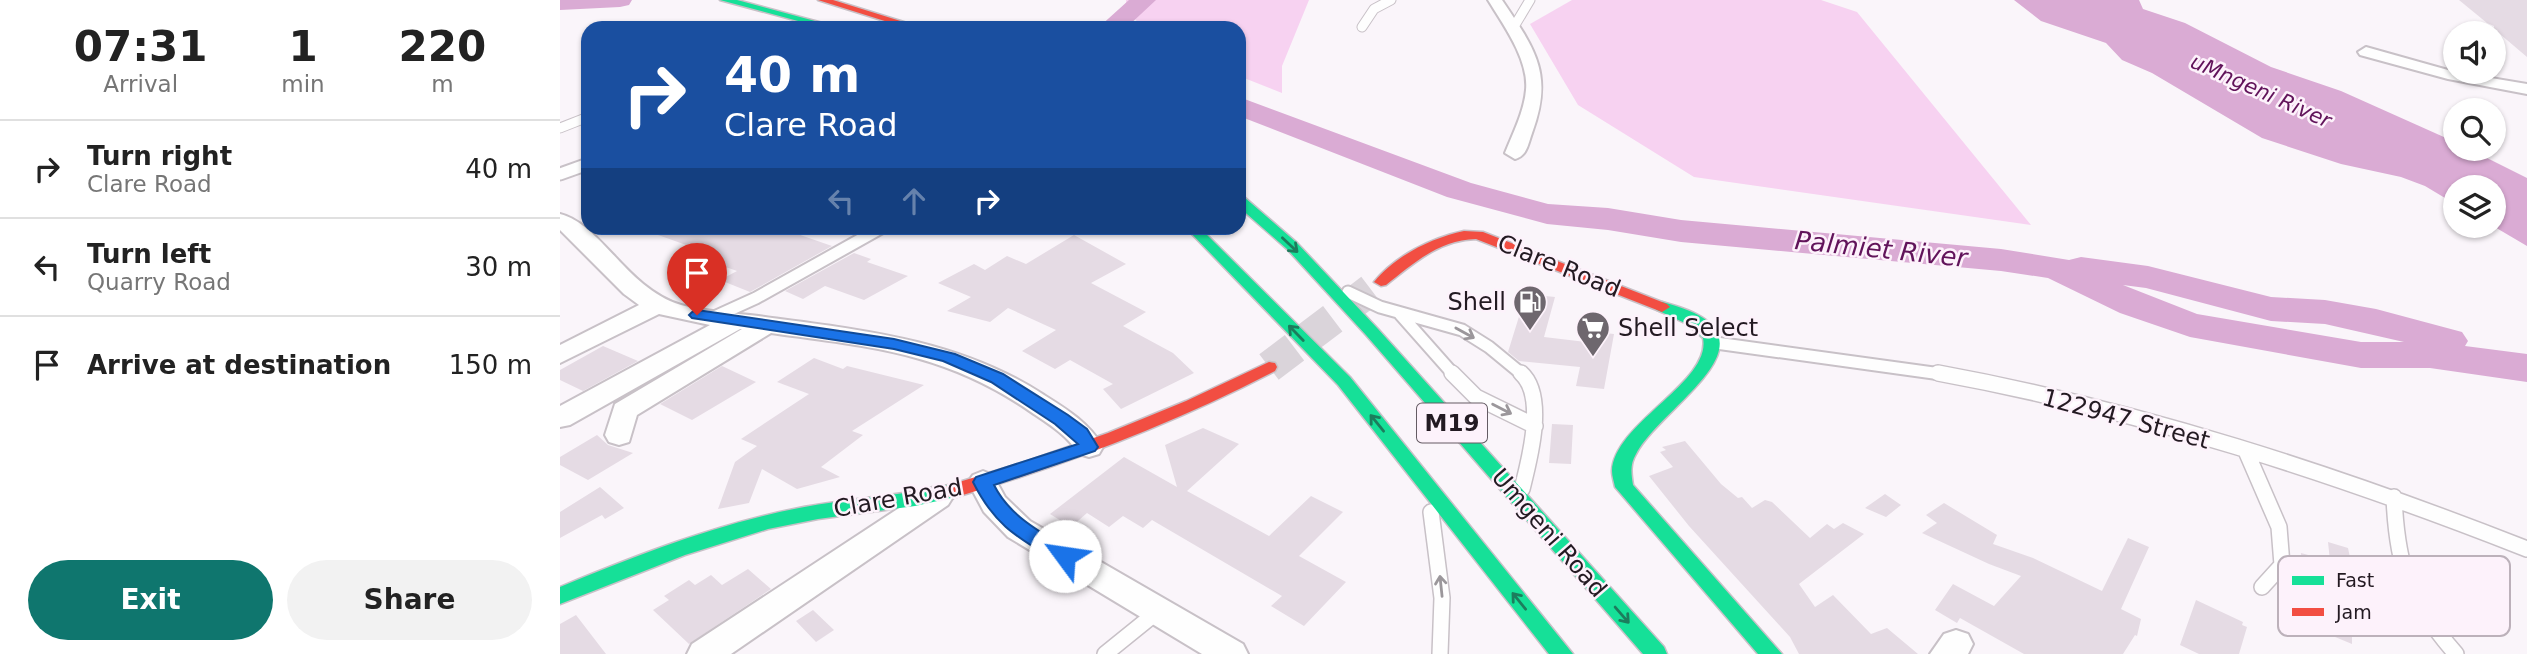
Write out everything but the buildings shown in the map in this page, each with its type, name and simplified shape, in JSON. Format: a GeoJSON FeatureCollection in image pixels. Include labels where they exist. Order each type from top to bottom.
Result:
{"type":"FeatureCollection","features":[{"type":"Feature","properties":{"kind":"main road"},"geometry":{"type":"LineString","coordinates":[[725,0],[808,21]]}},
{"type":"Feature","properties":{"kind":"main road"},"geometry":{"type":"LineString","coordinates":[[823,0],[896,21]]}},
{"type":"Feature","properties":{"kind":"main road","name":"Umgeni Road"},"geometry":{"type":"LineString","coordinates":[[1246,206],[1292,246],[1325,282],[1656,654]]}},
{"type":"Feature","properties":{"kind":"main road","name":"Clare Road"},"geometry":{"type":"LineString","coordinates":[[1381,282],[1446,237],[1457,233],[1478,235],[1690,318],[1708,332],[1713,342]]}},
{"type":"Feature","properties":{"kind":"main road","name":"M19"},"geometry":{"type":"LineString","coordinates":[[1200,235],[1344,382],[1562,654]]}},
{"type":"Feature","properties":{"kind":"main road"},"geometry":{"type":"LineString","coordinates":[[1713,342],[1703,373],[1668,411],[1632,443],[1618,474],[1624,487],[1771,654]]}},
{"type":"Feature","properties":{"kind":"main road","name":"Clare Road"},"geometry":{"type":"LineString","coordinates":[[560,596],[679,546],[722,534],[800,515],[944,493],[983,482],[1089,447],[1185,410],[1269,367]]}},
{"type":"Feature","properties":{"kind":"street"},"geometry":{"type":"LineString","coordinates":[[1495,0],[1512,30],[1535,83],[1534,99],[1515,153]]}},
{"type":"Feature","properties":{"kind":"street"},"geometry":{"type":"LineString","coordinates":[[2366,52],[2448,74],[2527,89]]}},
{"type":"Feature","properties":{"kind":"street"},"geometry":{"type":"LineString","coordinates":[[566,232],[657,305],[724,319],[894,344],[949,357],[997,378],[1080,433],[1089,447]]}},
{"type":"Feature","properties":{"kind":"street"},"geometry":{"type":"LineString","coordinates":[[560,355],[657,305]]}},
{"type":"Feature","properties":{"kind":"street"},"geometry":{"type":"LineString","coordinates":[[560,418],[724,319]]}},
{"type":"Feature","properties":{"kind":"street"},"geometry":{"type":"LineString","coordinates":[[619,435],[625,410],[766,325]]}},
{"type":"Feature","properties":{"kind":"street"},"geometry":{"type":"LineString","coordinates":[[983,482],[994,504],[1019,529],[1231,654]]}},
{"type":"Feature","properties":{"kind":"street"},"geometry":{"type":"LineString","coordinates":[[704,654],[944,493]]}},
{"type":"Feature","properties":{"kind":"lane"},"geometry":{"type":"LineString","coordinates":[[1362,27],[1374,9],[1391,0]]}},
{"type":"Feature","properties":{"kind":"lane"},"geometry":{"type":"LineString","coordinates":[[1512,30],[1530,0]]}},
{"type":"Feature","properties":{"kind":"lane"},"geometry":{"type":"LineString","coordinates":[[560,128],[581,120]]}},
{"type":"Feature","properties":{"kind":"lane"},"geometry":{"type":"LineString","coordinates":[[560,174],[581,166]]}},
{"type":"Feature","properties":{"kind":"lane"},"geometry":{"type":"LineString","coordinates":[[724,319],[868,235]]}},
{"type":"Feature","properties":{"kind":"lane"},"geometry":{"type":"LineString","coordinates":[[1325,282],[1380,307],[1462,330],[1489,347],[1525,377],[1534,406],[1535,426],[1519,499]]}},
{"type":"Feature","properties":{"kind":"lane"},"geometry":{"type":"LineString","coordinates":[[1400,313],[1464,387],[1476,397],[1535,426]]}},
{"type":"Feature","properties":{"kind":"lane","name":"122947 Street"},"geometry":{"type":"LineString","coordinates":[[1713,342],[1906,367],[1961,377],[2146,422],[2394,497],[2527,549]]}},
{"type":"Feature","properties":{"kind":"lane"},"geometry":{"type":"LineString","coordinates":[[2246,451],[2279,527],[2281,556]]}},
{"type":"Feature","properties":{"kind":"lane"},"geometry":{"type":"LineString","coordinates":[[1426,485],[1442,598],[1440,654]]}},
{"type":"Feature","properties":{"kind":"lane"},"geometry":{"type":"LineString","coordinates":[[2394,497],[2398,556]]}},
{"type":"Feature","properties":{"kind":"lane"},"geometry":{"type":"LineString","coordinates":[[2262,587],[2278,569]]}},
{"type":"Feature","properties":{"kind":"lane"},"geometry":{"type":"LineString","coordinates":[[1105,654],[1158,611]]}},
{"type":"Feature","properties":{"kind":"lane"},"geometry":{"type":"LineString","coordinates":[[2440,636],[2456,654]]}},
{"type":"Feature","properties":{"kind":"shaded area"},"geometry":{"type":"Polygon","coordinates":[[[1126,0],[1309,0],[1282,66],[1282,93],[1246,79],[1246,21],[1137,21],[1126,9],[1126,0]]]}},
{"type":"Feature","properties":{"kind":"shaded area"},"geometry":{"type":"Polygon","coordinates":[[[1572,0],[1821,0],[1857,12],[2031,225],[1694,177],[1578,105],[1530,24],[1572,0]]]}},
{"type":"Feature","properties":{"kind":"water","name":"uMngeni River"},"geometry":{"type":"Polygon","coordinates":[[[2014,0],[2139,0],[2143,9],[2185,23],[2271,67],[2341,91],[2443,137],[2443,161],[2493,161],[2527,178],[2527,246],[2506,234],[2506,175],[2443,175],[2443,197],[2401,177],[2341,164],[2262,138],[2152,73],[2122,60],[2106,43],[2041,21],[2014,0]]]}},
{"type":"Feature","properties":{"kind":"waterway","name":"Palmiet River"},"geometry":{"type":"LineString","coordinates":[[560,3],[620,0]]}},
{"type":"Feature","properties":{"kind":"waterway","name":"Palmiet River"},"geometry":{"type":"LineString","coordinates":[[1119,21],[1144,0]]}},
{"type":"Feature","properties":{"kind":"waterway","name":"Palmiet River"},"geometry":{"type":"LineString","coordinates":[[1246,109],[1459,190],[1547,214],[1608,219],[1681,231],[2001,260],[2057,268],[2134,305],[2190,325],[2361,355],[2430,355],[2527,368]]}},
{"type":"Feature","properties":{"kind":"waterway"},"geometry":{"type":"LineString","coordinates":[[2081,268],[2148,277],[2271,309],[2325,312],[2376,321],[2448,341]]}},
{"type":"Feature","properties":{"kind":"tunnel"},"geometry":{"type":"LineString","coordinates":[[1269,367],[1381,282]]}},
{"type":"Feature","properties":{"kind":"traffic: fast"},"geometry":{"type":"LineString","coordinates":[[725,0],[808,21]]}},
{"type":"Feature","properties":{"kind":"traffic: fast"},"geometry":{"type":"LineString","coordinates":[[1246,206],[1292,246],[1372,332],[1656,654]]}},
{"type":"Feature","properties":{"kind":"traffic: fast"},"geometry":{"type":"LineString","coordinates":[[1200,235],[1344,381],[1562,654]]}},
{"type":"Feature","properties":{"kind":"traffic: fast"},"geometry":{"type":"LineString","coordinates":[[1662,307],[1687,317],[1704,328],[1710,336],[1712,348],[1702,370],[1638,436],[1626,453],[1621,470],[1624,487],[1771,654]]}},
{"type":"Feature","properties":{"kind":"traffic: fast"},"geometry":{"type":"LineString","coordinates":[[560,596],[678,550],[738,530],[799,515],[953,491]]}},
{"type":"Feature","properties":{"kind":"traffic: jam"},"geometry":{"type":"LineString","coordinates":[[823,0],[894,21]]}},
{"type":"Feature","properties":{"kind":"traffic: jam"},"geometry":{"type":"LineString","coordinates":[[1381,282],[1414,256],[1438,243],[1464,235],[1478,235],[1662,307]]}},
{"type":"Feature","properties":{"kind":"traffic: jam"},"geometry":{"type":"LineString","coordinates":[[953,491],[1114,438],[1192,405],[1269,367]]}},
{"type":"Feature","properties":{"kind":"place","name":"Shell"},"geometry":{"type":"Point","coordinates":[1530,332]}},
{"type":"Feature","properties":{"kind":"place","name":"Shell Select"},"geometry":{"type":"Point","coordinates":[1593,358]}},
{"type":"Feature","properties":{"kind":"route"},"geometry":{"type":"LineString","coordinates":[[697,315],[894,344],[949,357],[997,378],[1062,420],[1080,433],[1089,447],[983,482],[994,504],[1019,529],[1065,556]]}}]}
